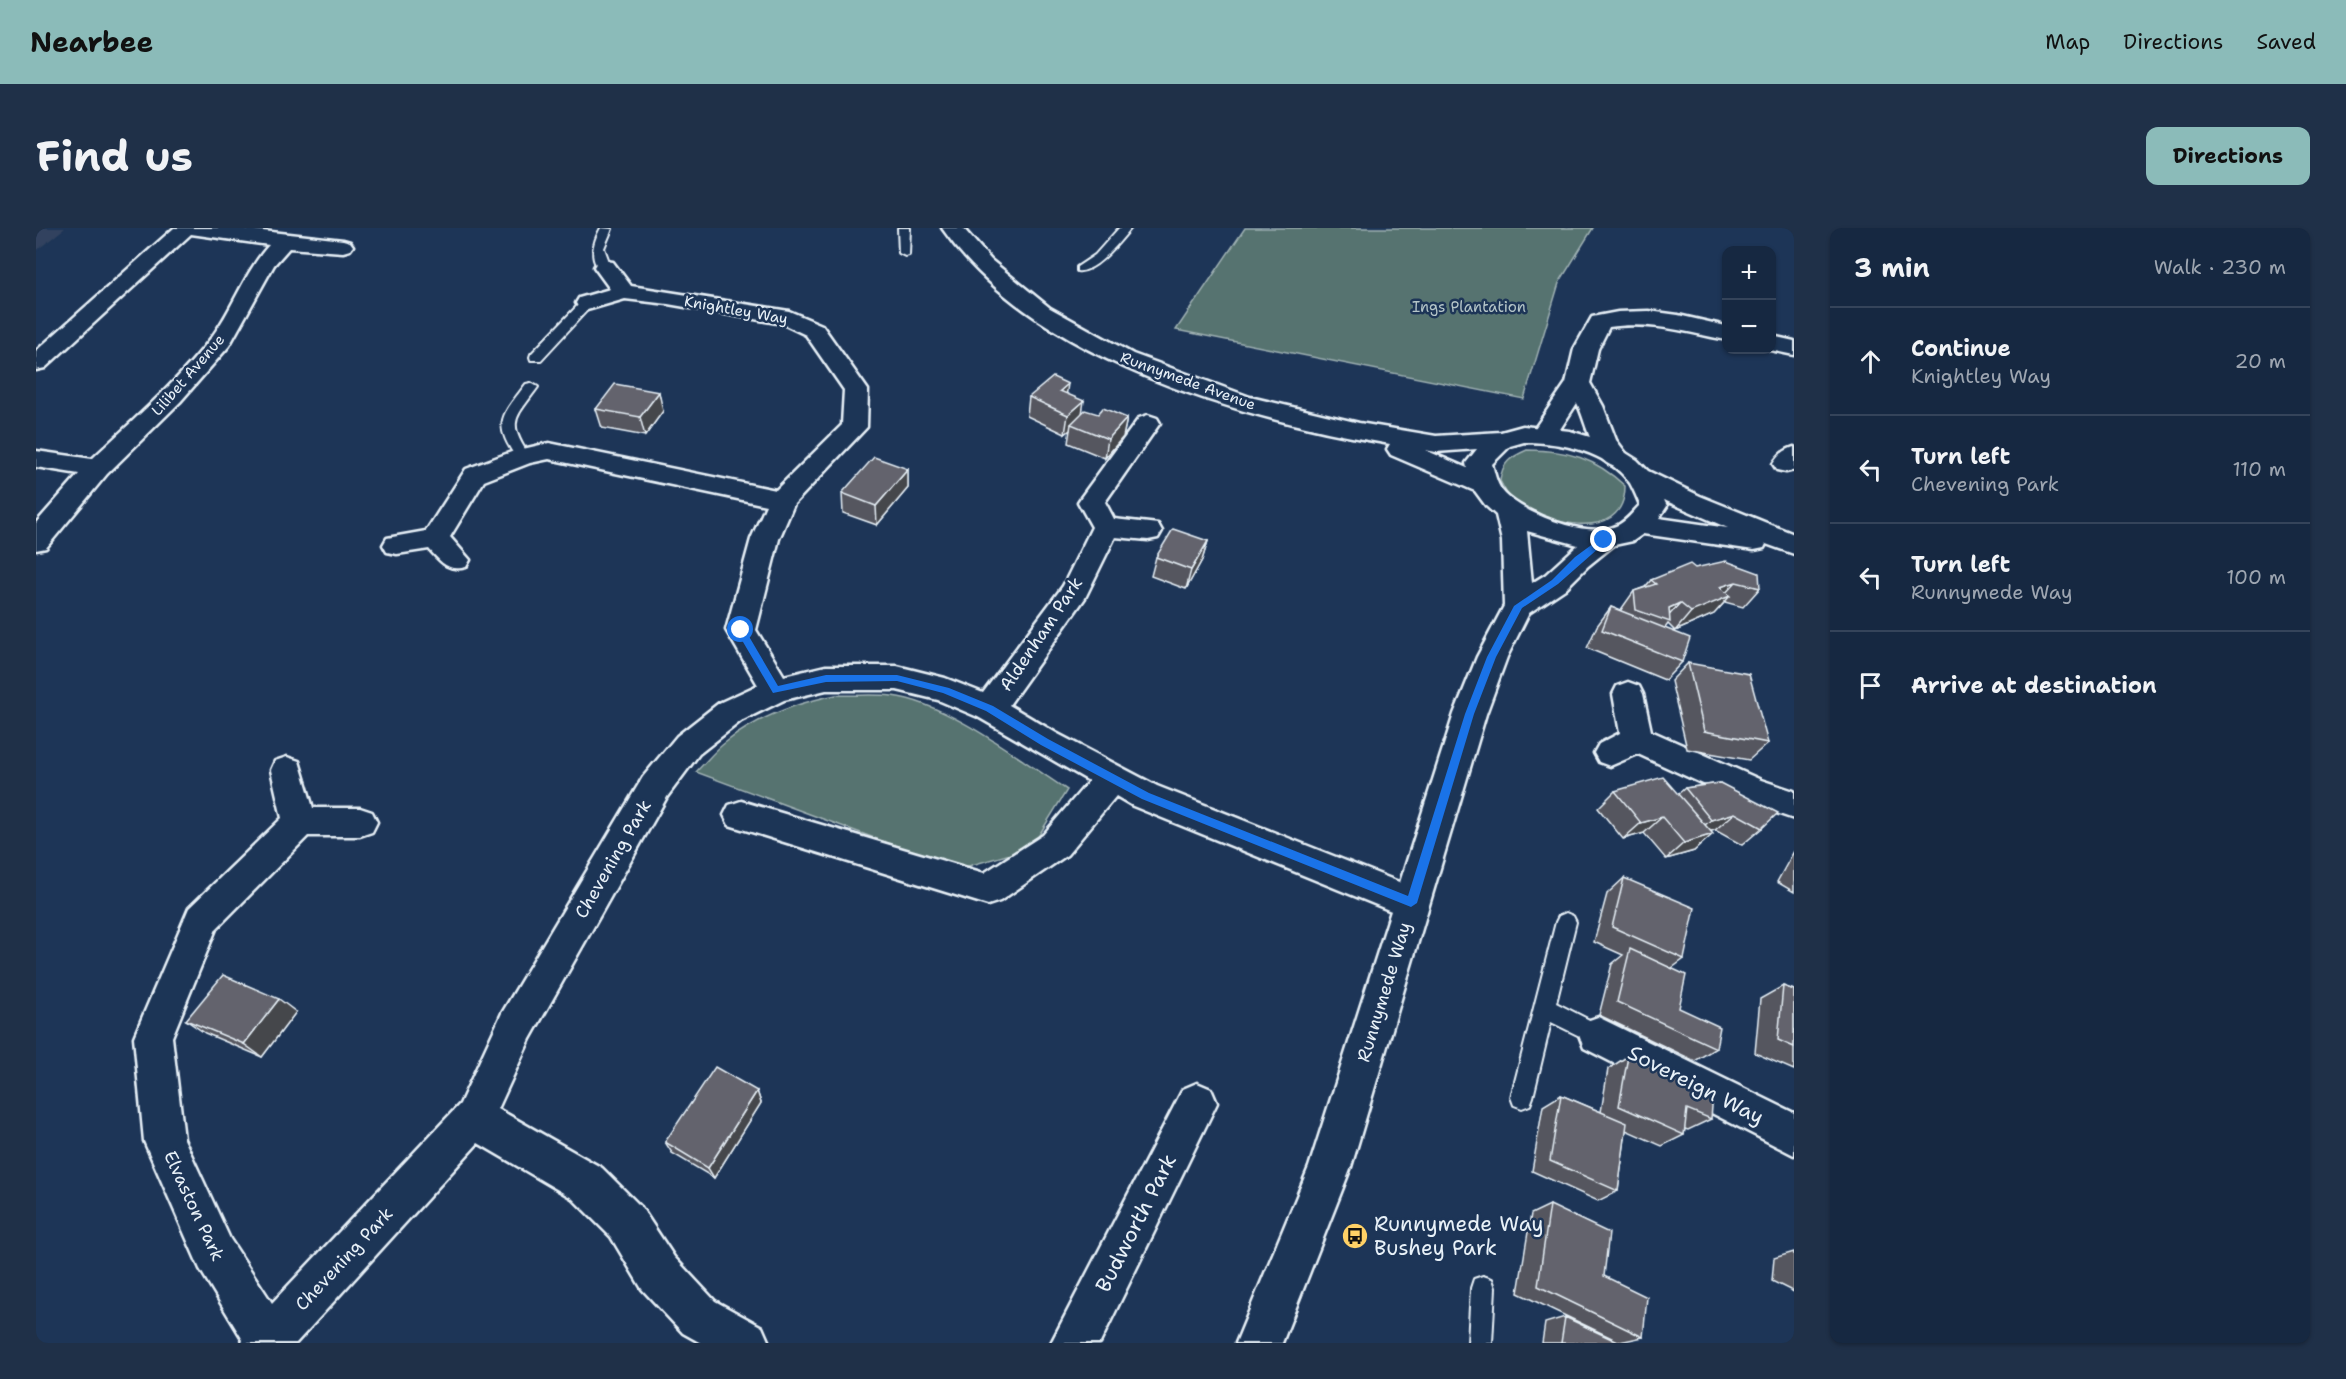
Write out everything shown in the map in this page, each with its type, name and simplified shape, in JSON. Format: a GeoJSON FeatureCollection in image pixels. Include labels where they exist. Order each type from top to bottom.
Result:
{"type":"FeatureCollection","features":[{"type":"Feature","properties":{"kind":"street"},"geometry":{"type":"LineString","coordinates":[[37,363],[186,228]]}},
{"type":"Feature","properties":{"kind":"street"},"geometry":{"type":"LineString","coordinates":[[192,228],[284,241],[343,246]]}},
{"type":"Feature","properties":{"kind":"street","name":"Runnymede Avenue"},"geometry":{"type":"LineString","coordinates":[[952,228],[983,266],[1042,313],[1125,359],[1242,403],[1359,431],[1436,444],[1501,440],[1523,434],[1544,434],[1577,439],[1618,459]]}},
{"type":"Feature","properties":{"kind":"street","name":"Lilibet Avenue"},"geometry":{"type":"LineString","coordinates":[[36,542],[98,468],[171,398],[221,341],[265,262],[284,241]]}},
{"type":"Feature","properties":{"kind":"street"},"geometry":{"type":"LineString","coordinates":[[605,267],[624,292]]}},
{"type":"Feature","properties":{"kind":"street","name":"Knightley Way"},"geometry":{"type":"LineString","coordinates":[[586,303],[624,292],[669,297],[727,309],[789,318],[814,330],[856,390],[854,427],[782,500],[765,539],[741,630],[776,690]]}},
{"type":"Feature","properties":{"kind":"street"},"geometry":{"type":"LineString","coordinates":[[1544,434],[1578,383],[1586,349],[1600,322],[1629,317],[1661,318],[1722,332]]}},
{"type":"Feature","properties":{"kind":"street"},"geometry":{"type":"LineString","coordinates":[[1776,344],[1794,348]]}},
{"type":"Feature","properties":{"kind":"street"},"geometry":{"type":"LineString","coordinates":[[1578,383],[1591,406],[1604,442],[1618,459],[1639,477],[1794,546]]}},
{"type":"Feature","properties":{"kind":"street"},"geometry":{"type":"LineString","coordinates":[[1148,423],[1091,502],[1106,527],[1148,531]]}},
{"type":"Feature","properties":{"kind":"street","name":"Runnymede Avenue"},"geometry":{"type":"LineString","coordinates":[[1359,431],[1484,485]]}},
{"type":"Feature","properties":{"kind":"street"},"geometry":{"type":"LineString","coordinates":[[1501,440],[1479,462],[1484,485],[1495,500],[1509,513],[1553,531],[1604,540]]}},
{"type":"Feature","properties":{"kind":"street"},"geometry":{"type":"LineString","coordinates":[[397,545],[435,539],[474,475],[523,457],[549,451],[782,500]]}},
{"type":"Feature","properties":{"kind":"street"},"geometry":{"type":"LineString","coordinates":[[36,459],[98,468]]}},
{"type":"Feature","properties":{"kind":"street"},"geometry":{"type":"LineString","coordinates":[[1518,606],[1555,582],[1578,559],[1604,540],[1625,533],[1638,524],[1654,506],[1639,477]]}},
{"type":"Feature","properties":{"kind":"street","name":"Runnymede Way"},"geometry":{"type":"LineString","coordinates":[[1259,1343],[1330,1167],[1470,714],[1492,657],[1518,606],[1516,541],[1509,513]]}},
{"type":"Feature","properties":{"kind":"street"},"geometry":{"type":"LineString","coordinates":[[1638,524],[1794,546]]}},
{"type":"Feature","properties":{"kind":"street","name":"Aldenham Park"},"geometry":{"type":"LineString","coordinates":[[989,708],[1075,591],[1106,527]]}},
{"type":"Feature","properties":{"kind":"street"},"geometry":{"type":"LineString","coordinates":[[435,539],[456,560]]}},
{"type":"Feature","properties":{"kind":"street","name":"Chevening Park"},"geometry":{"type":"LineString","coordinates":[[267,1342],[474,1118],[516,1026],[655,787],[688,745],[730,712],[776,690],[826,678],[897,678],[945,690],[989,708],[1111,779],[1145,796],[1411,903]]}},
{"type":"Feature","properties":{"kind":"street"},"geometry":{"type":"LineString","coordinates":[[1628,694],[1623,746],[1794,805]]}},
{"type":"Feature","properties":{"kind":"street"},"geometry":{"type":"LineString","coordinates":[[287,770],[300,822],[360,822]]}},
{"type":"Feature","properties":{"kind":"street"},"geometry":{"type":"LineString","coordinates":[[741,815],[988,890],[1055,845],[1111,779]]}},
{"type":"Feature","properties":{"kind":"street","name":"Elvaston Park"},"geometry":{"type":"LineString","coordinates":[[267,1342],[215,1254],[164,1141],[153,1037],[202,919],[300,822]]}},
{"type":"Feature","properties":{"kind":"street","name":"Sovereign Way"},"geometry":{"type":"LineString","coordinates":[[1598,1035],[1794,1135]]}},
{"type":"Feature","properties":{"kind":"street","name":"Budworth Park"},"geometry":{"type":"LineString","coordinates":[[1074,1343],[1078,1340],[1197,1102]]}},
{"type":"Feature","properties":{"kind":"street"},"geometry":{"type":"LineString","coordinates":[[474,1118],[587,1183],[626,1222],[658,1273],[699,1317],[746,1343]]}},
{"type":"Feature","properties":{"kind":"lane"},"geometry":{"type":"LineString","coordinates":[[904,228],[904,253]]}},
{"type":"Feature","properties":{"kind":"lane"},"geometry":{"type":"LineString","coordinates":[[1081,269],[1099,257],[1125,228]]}},
{"type":"Feature","properties":{"kind":"lane"},"geometry":{"type":"LineString","coordinates":[[605,267],[597,255],[598,242],[606,229]]}},
{"type":"Feature","properties":{"kind":"lane"},"geometry":{"type":"LineString","coordinates":[[536,357],[586,303]]}},
{"type":"Feature","properties":{"kind":"lane"},"geometry":{"type":"LineString","coordinates":[[523,457],[509,438],[508,417],[531,387]]}},
{"type":"Feature","properties":{"kind":"lane"},"geometry":{"type":"LineString","coordinates":[[1522,1097],[1566,922]]}},
{"type":"Feature","properties":{"kind":"lane"},"geometry":{"type":"LineString","coordinates":[[1544,1007],[1598,1035]]}},
{"type":"Feature","properties":{"kind":"lane"},"geometry":{"type":"LineString","coordinates":[[1480,1343],[1483,1288]]}},
{"type":"Feature","properties":{"kind":"shaded area"},"geometry":{"type":"Polygon","coordinates":[[[36,228],[65,228],[36,251],[36,228]]]}},
{"type":"Feature","properties":{"kind":"green space","name":"Ings Plantation"},"geometry":{"type":"Polygon","coordinates":[[[1245,228],[1593,228],[1559,283],[1524,399],[1176,330],[1245,228]]]}},
{"type":"Feature","properties":{"kind":"green space"},"geometry":{"type":"Polygon","coordinates":[[[1527,450],[1568,454],[1592,462],[1625,486],[1621,505],[1611,517],[1596,523],[1578,524],[1540,515],[1523,506],[1510,497],[1500,481],[1508,461],[1527,450]]]}},
{"type":"Feature","properties":{"kind":"green space"},"geometry":{"type":"Polygon","coordinates":[[[836,695],[892,696],[936,709],[982,734],[1067,790],[1031,848],[958,869],[696,772],[722,745],[751,725],[792,707],[836,695]]]}},
{"type":"Feature","properties":{"kind":"building"},"geometry":{"type":"Polygon","coordinates":[[[1053,377],[1068,384],[1060,391],[1084,401],[1068,415],[1029,397],[1053,377]]]}},
{"type":"Feature","properties":{"kind":"building"},"geometry":{"type":"Polygon","coordinates":[[[615,384],[659,392],[640,417],[596,409],[615,384]]]}},
{"type":"Feature","properties":{"kind":"building"},"geometry":{"type":"Polygon","coordinates":[[[1103,408],[1127,418],[1108,439],[1071,424],[1085,410],[1098,414],[1103,408]]]}},
{"type":"Feature","properties":{"kind":"building"},"geometry":{"type":"Polygon","coordinates":[[[874,457],[908,469],[876,506],[842,493],[874,457]]]}},
{"type":"Feature","properties":{"kind":"building"},"geometry":{"type":"Polygon","coordinates":[[[1173,529],[1208,541],[1191,570],[1156,557],[1173,529]]]}},
{"type":"Feature","properties":{"kind":"building"},"geometry":{"type":"Polygon","coordinates":[[[1726,561],[1759,573],[1760,588],[1736,582],[1720,587],[1730,596],[1691,612],[1680,603],[1669,608],[1670,622],[1636,610],[1634,591],[1656,584],[1651,580],[1690,564],[1695,568],[1726,561]]]}},
{"type":"Feature","properties":{"kind":"building"},"geometry":{"type":"Polygon","coordinates":[[[1611,607],[1690,638],[1682,662],[1602,630],[1611,607]]]}},
{"type":"Feature","properties":{"kind":"building"},"geometry":{"type":"Polygon","coordinates":[[[1688,663],[1749,674],[1768,743],[1704,731],[1688,663]]]}},
{"type":"Feature","properties":{"kind":"building"},"geometry":{"type":"Polygon","coordinates":[[[1663,777],[1713,834],[1684,843],[1662,817],[1641,823],[1615,791],[1663,777]]]}},
{"type":"Feature","properties":{"kind":"building"},"geometry":{"type":"Polygon","coordinates":[[[1720,783],[1778,813],[1762,828],[1735,813],[1711,820],[1685,788],[1720,783]]]}},
{"type":"Feature","properties":{"kind":"building"},"geometry":{"type":"Polygon","coordinates":[[[1624,878],[1695,908],[1684,959],[1612,927],[1624,878]]]}},
{"type":"Feature","properties":{"kind":"building"},"geometry":{"type":"Polygon","coordinates":[[[1630,949],[1686,975],[1679,1008],[1720,1027],[1716,1048],[1617,1002],[1630,949]]]}},
{"type":"Feature","properties":{"kind":"building"},"geometry":{"type":"Polygon","coordinates":[[[223,975],[279,999],[244,1044],[186,1020],[223,975]]]}},
{"type":"Feature","properties":{"kind":"building"},"geometry":{"type":"Polygon","coordinates":[[[1783,986],[1794,990],[1794,1047],[1778,1040],[1783,986]]]}},
{"type":"Feature","properties":{"kind":"building"},"geometry":{"type":"Polygon","coordinates":[[[1628,1056],[1713,1094],[1711,1119],[1687,1109],[1684,1135],[1619,1106],[1628,1056]]]}},
{"type":"Feature","properties":{"kind":"building"},"geometry":{"type":"Polygon","coordinates":[[[715,1067],[757,1091],[708,1168],[665,1142],[715,1067]]]}},
{"type":"Feature","properties":{"kind":"building"},"geometry":{"type":"Polygon","coordinates":[[[1561,1095],[1627,1123],[1618,1191],[1550,1161],[1561,1095]]]}},
{"type":"Feature","properties":{"kind":"building"},"geometry":{"type":"Polygon","coordinates":[[[1550,1205],[1609,1233],[1604,1276],[1647,1297],[1643,1337],[1538,1286],[1550,1205]]]}},
{"type":"Feature","properties":{"kind":"building"},"geometry":{"type":"Polygon","coordinates":[[[1565,1317],[1620,1343],[1561,1343],[1565,1317]]]}},
{"type":"Feature","properties":{"kind":"place","name":"Runnymede Way Bushey Park"},"geometry":{"type":"Point","coordinates":[1355,1236]}},
{"type":"Feature","properties":{"kind":"route"},"geometry":{"type":"LineString","coordinates":[[741,630],[776,690],[826,678],[897,678],[945,690],[989,708],[1045,742],[1145,796],[1411,903],[1470,714],[1492,657],[1518,606],[1555,582],[1578,559],[1604,540]]}}]}
